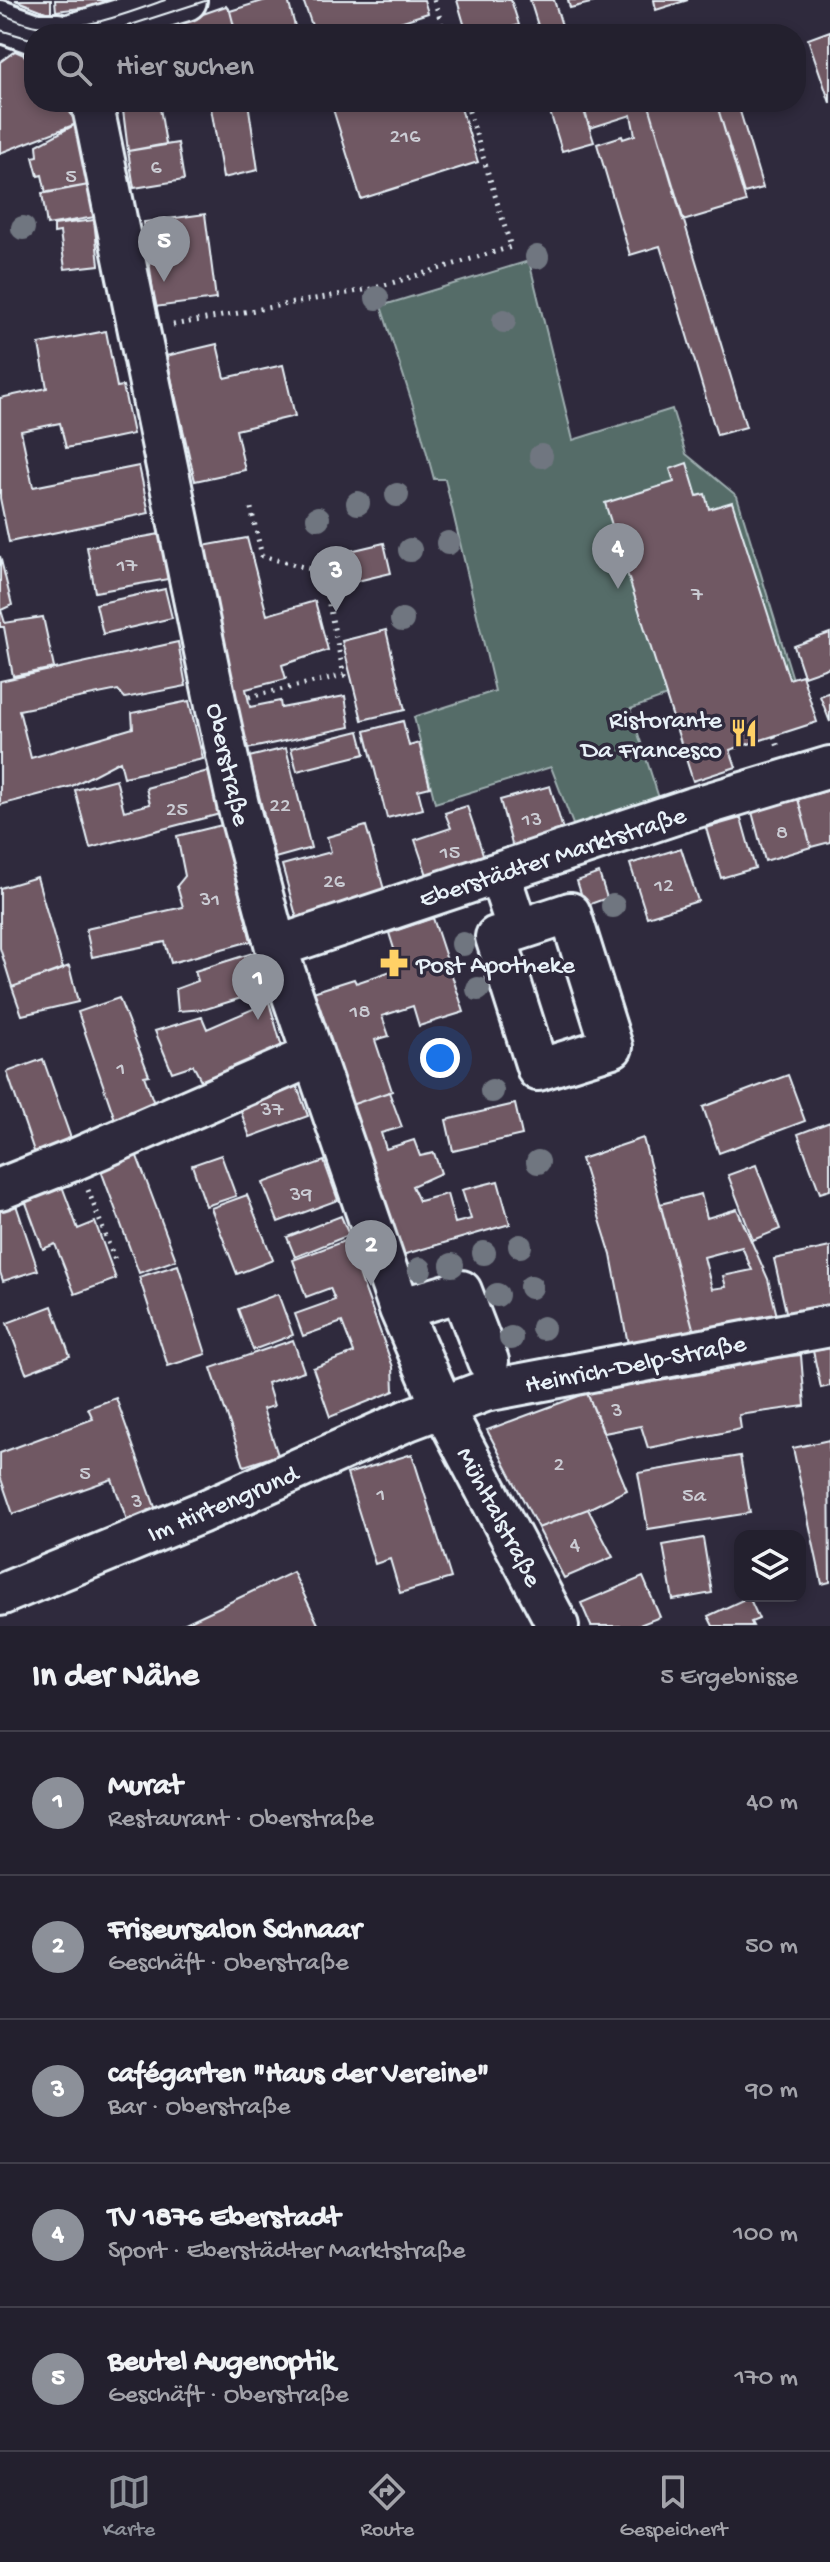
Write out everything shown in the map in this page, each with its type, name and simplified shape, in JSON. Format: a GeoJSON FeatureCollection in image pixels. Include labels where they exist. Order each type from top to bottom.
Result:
{"type":"FeatureCollection","features":[{"type":"Feature","properties":{"kind":"street"},"geometry":{"type":"LineString","coordinates":[[106,24],[186,0]]}},
{"type":"Feature","properties":{"kind":"street"},"geometry":{"type":"LineString","coordinates":[[0,21],[24,30]]}},
{"type":"Feature","properties":{"kind":"street","name":"Oberstraße"},"geometry":{"type":"LineString","coordinates":[[94,112],[238,805],[276,947],[400,1309],[442,1406]]}},
{"type":"Feature","properties":{"kind":"street","name":"Eberstädter Marktstraße"},"geometry":{"type":"LineString","coordinates":[[276,947],[703,805],[830,767]]}},
{"type":"Feature","properties":{"kind":"street"},"geometry":{"type":"LineString","coordinates":[[499,873],[518,930]]}},
{"type":"Feature","properties":{"kind":"street"},"geometry":{"type":"LineString","coordinates":[[0,1189],[312,1056]]}},
{"type":"Feature","properties":{"kind":"street"},"geometry":{"type":"LineString","coordinates":[[400,1309],[461,1291],[488,1361]]}},
{"type":"Feature","properties":{"kind":"street","name":"Heinrich-Delp-Straße"},"geometry":{"type":"LineString","coordinates":[[442,1406],[485,1391],[830,1326]]}},
{"type":"Feature","properties":{"kind":"street","name":"Im Hirtengrund"},"geometry":{"type":"LineString","coordinates":[[0,1595],[200,1513],[442,1406]]}},
{"type":"Feature","properties":{"kind":"street","name":"Mühltalstraße"},"geometry":{"type":"LineString","coordinates":[[442,1406],[558,1626]]}},
{"type":"Feature","properties":{"kind":"path"},"geometry":{"type":"LineString","coordinates":[[434,0],[442,24]]}},
{"type":"Feature","properties":{"kind":"path"},"geometry":{"type":"LineString","coordinates":[[138,331],[375,288],[511,247],[469,112]]}},
{"type":"Feature","properties":{"kind":"path"},"geometry":{"type":"LineString","coordinates":[[248,697],[344,675],[322,572],[262,556],[250,504]]}},
{"type":"Feature","properties":{"kind":"path"},"geometry":{"type":"LineString","coordinates":[[76,1159],[116,1263]]}},
{"type":"Feature","properties":{"kind":"green space"},"geometry":{"type":"Polygon","coordinates":[[[529,261],[573,440],[672,409],[686,454],[737,496],[796,689],[709,681],[630,709],[659,798],[574,827],[551,767],[435,803],[414,717],[495,691],[445,479],[434,479],[381,306],[529,261]]]}},
{"type":"Feature","properties":{"kind":"building"},"geometry":{"type":"Polygon","coordinates":[[[15,0],[51,0],[51,14],[15,0]]]}},
{"type":"Feature","properties":{"kind":"building"},"geometry":{"type":"Polygon","coordinates":[[[55,0],[131,0],[56,11],[55,0]]]}},
{"type":"Feature","properties":{"kind":"building"},"geometry":{"type":"Polygon","coordinates":[[[266,0],[288,0],[294,24],[233,24],[230,11],[266,0]]]}},
{"type":"Feature","properties":{"kind":"building"},"geometry":{"type":"Polygon","coordinates":[[[303,0],[424,0],[428,13],[393,24],[311,24],[303,0]]]}},
{"type":"Feature","properties":{"kind":"building"},"geometry":{"type":"Polygon","coordinates":[[[457,0],[511,0],[519,24],[464,24],[457,0]]]}},
{"type":"Feature","properties":{"kind":"building"},"geometry":{"type":"Polygon","coordinates":[[[530,0],[554,0],[561,24],[538,24],[530,0]]]}},
{"type":"Feature","properties":{"kind":"building"},"geometry":{"type":"Polygon","coordinates":[[[568,0],[603,0],[570,8],[568,0]]]}},
{"type":"Feature","properties":{"kind":"building"},"geometry":{"type":"Polygon","coordinates":[[[654,0],[688,0],[656,10],[654,0]]]}},
{"type":"Feature","properties":{"kind":"building"},"geometry":{"type":"Polygon","coordinates":[[[226,6],[233,24],[174,24],[226,6]]]}},
{"type":"Feature","properties":{"kind":"building"},"geometry":{"type":"Polygon","coordinates":[[[830,31],[830,103],[808,39],[830,31]]]}},
{"type":"Feature","properties":{"kind":"building"},"geometry":{"type":"Polygon","coordinates":[[[15,51],[24,55],[24,112],[70,112],[76,124],[0,153],[0,62],[15,51]]]}},
{"type":"Feature","properties":{"kind":"building"},"geometry":{"type":"Polygon","coordinates":[[[123,112],[161,112],[166,144],[128,151],[123,112]]]}},
{"type":"Feature","properties":{"kind":"building"},"geometry":{"type":"Polygon","coordinates":[[[212,112],[249,112],[258,170],[223,178],[212,112]]]}},
{"type":"Feature","properties":{"kind":"building"},"geometry":{"type":"Polygon","coordinates":[[[334,112],[462,112],[478,162],[361,199],[334,112]]]}},
{"type":"Feature","properties":{"kind":"building"},"geometry":{"type":"Polygon","coordinates":[[[550,112],[584,112],[594,142],[562,151],[550,112]]]}},
{"type":"Feature","properties":{"kind":"building"},"geometry":{"type":"Polygon","coordinates":[[[585,112],[651,112],[746,427],[717,435],[660,246],[630,255],[597,144],[635,135],[631,115],[590,128],[585,112]]]}},
{"type":"Feature","properties":{"kind":"building"},"geometry":{"type":"Polygon","coordinates":[[[651,112],[719,112],[746,202],[683,221],[651,112]]]}},
{"type":"Feature","properties":{"kind":"building"},"geometry":{"type":"Polygon","coordinates":[[[719,112],[740,112],[763,188],[744,193],[719,112]]]}},
{"type":"Feature","properties":{"kind":"building"},"geometry":{"type":"Polygon","coordinates":[[[76,124],[89,185],[46,193],[33,157],[38,156],[37,145],[76,124]]]}},
{"type":"Feature","properties":{"kind":"building"},"geometry":{"type":"Polygon","coordinates":[[[178,143],[184,180],[134,188],[128,151],[178,143]]]}},
{"type":"Feature","properties":{"kind":"building"},"geometry":{"type":"Polygon","coordinates":[[[89,185],[95,217],[47,225],[42,193],[89,185]]]}},
{"type":"Feature","properties":{"kind":"building"},"geometry":{"type":"Polygon","coordinates":[[[205,214],[216,299],[155,307],[144,222],[205,214]]]}},
{"type":"Feature","properties":{"kind":"building"},"geometry":{"type":"Polygon","coordinates":[[[94,220],[99,265],[65,269],[60,232],[54,233],[54,225],[94,220]]]}},
{"type":"Feature","properties":{"kind":"building"},"geometry":{"type":"Polygon","coordinates":[[[106,331],[117,387],[123,386],[133,434],[66,448],[60,423],[21,431],[33,487],[139,466],[149,513],[9,542],[0,498],[0,398],[47,388],[39,344],[106,331]]]}},
{"type":"Feature","properties":{"kind":"building"},"geometry":{"type":"Polygon","coordinates":[[[217,344],[225,378],[283,365],[295,416],[236,430],[245,470],[195,481],[166,356],[217,344]]]}},
{"type":"Feature","properties":{"kind":"building"},"geometry":{"type":"Polygon","coordinates":[[[687,463],[697,496],[705,494],[709,509],[732,502],[789,679],[802,675],[817,722],[730,750],[736,767],[693,781],[605,503],[674,482],[670,469],[687,463]]]}},
{"type":"Feature","properties":{"kind":"building"},"geometry":{"type":"Polygon","coordinates":[[[160,534],[168,579],[95,592],[87,547],[160,534]]]}},
{"type":"Feature","properties":{"kind":"building"},"geometry":{"type":"Polygon","coordinates":[[[247,538],[267,615],[315,601],[328,650],[282,665],[286,679],[246,689],[250,707],[280,701],[281,708],[345,696],[350,727],[247,749],[203,546],[247,538]]]}},
{"type":"Feature","properties":{"kind":"building"},"geometry":{"type":"Polygon","coordinates":[[[384,543],[391,573],[336,586],[329,556],[384,543]]]}},
{"type":"Feature","properties":{"kind":"building"},"geometry":{"type":"Polygon","coordinates":[[[0,556],[12,605],[1,610],[5,623],[43,617],[54,668],[13,676],[4,627],[0,627],[0,556]]]}},
{"type":"Feature","properties":{"kind":"building"},"geometry":{"type":"Polygon","coordinates":[[[165,589],[172,618],[103,634],[96,604],[165,589]]]}},
{"type":"Feature","properties":{"kind":"building"},"geometry":{"type":"Polygon","coordinates":[[[386,630],[405,710],[362,720],[342,641],[386,630]]]}},
{"type":"Feature","properties":{"kind":"building"},"geometry":{"type":"Polygon","coordinates":[[[830,633],[830,667],[804,676],[794,646],[830,633]]]}},
{"type":"Feature","properties":{"kind":"building"},"geometry":{"type":"Polygon","coordinates":[[[178,642],[186,686],[125,698],[118,690],[19,710],[31,758],[133,728],[132,713],[189,701],[203,759],[124,777],[120,761],[72,786],[0,805],[0,681],[178,642]]]}},
{"type":"Feature","properties":{"kind":"building"},"geometry":{"type":"Polygon","coordinates":[[[830,692],[830,722],[820,696],[830,692]]]}},
{"type":"Feature","properties":{"kind":"building"},"geometry":{"type":"Polygon","coordinates":[[[403,721],[409,746],[419,743],[430,787],[418,790],[423,809],[387,818],[365,731],[403,721]]]}},
{"type":"Feature","properties":{"kind":"building"},"geometry":{"type":"Polygon","coordinates":[[[359,731],[365,754],[297,771],[291,748],[359,731]]]}},
{"type":"Feature","properties":{"kind":"building"},"geometry":{"type":"Polygon","coordinates":[[[286,748],[311,848],[275,858],[249,757],[286,748]]]}},
{"type":"Feature","properties":{"kind":"building"},"geometry":{"type":"Polygon","coordinates":[[[208,771],[220,814],[90,848],[75,790],[116,779],[124,811],[150,804],[146,788],[208,771]]]}},
{"type":"Feature","properties":{"kind":"building"},"geometry":{"type":"Polygon","coordinates":[[[550,786],[564,833],[513,848],[500,800],[550,786]]]}},
{"type":"Feature","properties":{"kind":"building"},"geometry":{"type":"Polygon","coordinates":[[[830,790],[830,842],[811,847],[798,799],[830,790]]]}},
{"type":"Feature","properties":{"kind":"building"},"geometry":{"type":"Polygon","coordinates":[[[798,799],[811,847],[765,861],[752,812],[798,799]]]}},
{"type":"Feature","properties":{"kind":"building"},"geometry":{"type":"Polygon","coordinates":[[[467,806],[485,860],[428,878],[415,840],[451,828],[445,813],[467,806]]]}},
{"type":"Feature","properties":{"kind":"building"},"geometry":{"type":"Polygon","coordinates":[[[741,818],[755,868],[721,878],[706,828],[741,818]]]}},
{"type":"Feature","properties":{"kind":"building"},"geometry":{"type":"Polygon","coordinates":[[[222,825],[251,941],[171,963],[165,942],[92,957],[86,929],[183,907],[177,886],[185,876],[177,836],[222,825]]]}},
{"type":"Feature","properties":{"kind":"building"},"geometry":{"type":"Polygon","coordinates":[[[366,826],[385,893],[297,919],[282,865],[331,852],[327,837],[366,826]]]}},
{"type":"Feature","properties":{"kind":"building"},"geometry":{"type":"Polygon","coordinates":[[[681,848],[698,901],[647,917],[630,864],[681,848]]]}},
{"type":"Feature","properties":{"kind":"building"},"geometry":{"type":"Polygon","coordinates":[[[599,873],[607,898],[585,906],[577,881],[599,873]]]}},
{"type":"Feature","properties":{"kind":"building"},"geometry":{"type":"Polygon","coordinates":[[[37,877],[63,969],[12,987],[0,948],[0,888],[37,877]]]}},
{"type":"Feature","properties":{"kind":"building"},"geometry":{"type":"Polygon","coordinates":[[[433,918],[464,1012],[419,1026],[413,1006],[382,1016],[389,1036],[375,1040],[392,1091],[348,1106],[310,993],[354,979],[356,983],[400,968],[389,933],[433,918]]]}},
{"type":"Feature","properties":{"kind":"building"},"geometry":{"type":"Polygon","coordinates":[[[256,952],[267,990],[206,1009],[178,1011],[176,989],[198,981],[195,971],[256,952]]]}},
{"type":"Feature","properties":{"kind":"building"},"geometry":{"type":"Polygon","coordinates":[[[69,966],[78,1002],[22,1015],[12,987],[69,966]]]}},
{"type":"Feature","properties":{"kind":"building"},"geometry":{"type":"Polygon","coordinates":[[[119,998],[149,1075],[144,1076],[159,1117],[119,1131],[78,1012],[119,998]]]}},
{"type":"Feature","properties":{"kind":"building"},"geometry":{"type":"Polygon","coordinates":[[[269,1002],[284,1054],[208,1094],[193,1065],[172,1072],[155,1031],[202,1017],[207,1029],[269,1002]]]}},
{"type":"Feature","properties":{"kind":"building"},"geometry":{"type":"Polygon","coordinates":[[[43,1059],[74,1147],[37,1160],[7,1072],[43,1059]]]}},
{"type":"Feature","properties":{"kind":"building"},"geometry":{"type":"Polygon","coordinates":[[[788,1075],[805,1121],[719,1153],[703,1107],[788,1075]]]}},
{"type":"Feature","properties":{"kind":"building"},"geometry":{"type":"Polygon","coordinates":[[[293,1076],[308,1116],[250,1137],[236,1098],[293,1076]]]}},
{"type":"Feature","properties":{"kind":"building"},"geometry":{"type":"Polygon","coordinates":[[[389,1092],[402,1127],[381,1133],[386,1149],[414,1140],[420,1156],[434,1153],[441,1173],[412,1186],[419,1201],[447,1194],[455,1223],[471,1219],[462,1190],[498,1181],[510,1224],[402,1255],[348,1106],[389,1092]]]}},
{"type":"Feature","properties":{"kind":"building"},"geometry":{"type":"Polygon","coordinates":[[[515,1104],[522,1135],[453,1151],[446,1120],[515,1104]]]}},
{"type":"Feature","properties":{"kind":"building"},"geometry":{"type":"Polygon","coordinates":[[[830,1122],[830,1190],[820,1193],[798,1134],[830,1122]]]}},
{"type":"Feature","properties":{"kind":"building"},"geometry":{"type":"Polygon","coordinates":[[[643,1138],[694,1332],[628,1344],[611,1255],[581,1159],[643,1138]]]}},
{"type":"Feature","properties":{"kind":"building"},"geometry":{"type":"Polygon","coordinates":[[[135,1151],[176,1260],[139,1273],[99,1165],[135,1151]]]}},
{"type":"Feature","properties":{"kind":"building"},"geometry":{"type":"Polygon","coordinates":[[[221,1155],[236,1196],[206,1206],[192,1165],[221,1155]]]}},
{"type":"Feature","properties":{"kind":"building"},"geometry":{"type":"Polygon","coordinates":[[[324,1161],[338,1200],[278,1222],[263,1183],[324,1161]]]}},
{"type":"Feature","properties":{"kind":"building"},"geometry":{"type":"Polygon","coordinates":[[[756,1165],[780,1229],[753,1240],[728,1175],[756,1165]]]}},
{"type":"Feature","properties":{"kind":"building"},"geometry":{"type":"Polygon","coordinates":[[[59,1178],[78,1229],[95,1222],[116,1279],[75,1294],[55,1244],[43,1249],[22,1192],[59,1178]]]}},
{"type":"Feature","properties":{"kind":"building"},"geometry":{"type":"Polygon","coordinates":[[[12,1193],[38,1270],[3,1281],[0,1272],[0,1198],[12,1193]]]}},
{"type":"Feature","properties":{"kind":"building"},"geometry":{"type":"Polygon","coordinates":[[[701,1194],[707,1218],[737,1209],[768,1279],[777,1316],[694,1332],[660,1204],[701,1194]],[[742,1247],[704,1257],[712,1289],[726,1287],[723,1276],[752,1270],[742,1247]]]}},
{"type":"Feature","properties":{"kind":"building"},"geometry":{"type":"Polygon","coordinates":[[[247,1195],[273,1260],[237,1274],[211,1208],[247,1195]]]}},
{"type":"Feature","properties":{"kind":"building"},"geometry":{"type":"Polygon","coordinates":[[[341,1216],[349,1235],[295,1257],[287,1237],[341,1216]]]}},
{"type":"Feature","properties":{"kind":"building"},"geometry":{"type":"Polygon","coordinates":[[[347,1240],[393,1367],[394,1391],[330,1417],[313,1368],[354,1353],[342,1322],[303,1336],[295,1314],[335,1300],[330,1288],[306,1297],[293,1260],[347,1240]]]}},
{"type":"Feature","properties":{"kind":"building"},"geometry":{"type":"Polygon","coordinates":[[[830,1247],[830,1306],[787,1316],[774,1259],[830,1247]]]}},
{"type":"Feature","properties":{"kind":"building"},"geometry":{"type":"Polygon","coordinates":[[[178,1265],[206,1354],[168,1366],[139,1277],[178,1265]]]}},
{"type":"Feature","properties":{"kind":"building"},"geometry":{"type":"Polygon","coordinates":[[[278,1294],[293,1335],[253,1350],[238,1309],[278,1294]]]}},
{"type":"Feature","properties":{"kind":"building"},"geometry":{"type":"Polygon","coordinates":[[[52,1306],[70,1356],[26,1373],[7,1323],[52,1306]]]}},
{"type":"Feature","properties":{"kind":"building"},"geometry":{"type":"Polygon","coordinates":[[[293,1340],[304,1371],[267,1383],[274,1406],[263,1409],[278,1455],[244,1466],[211,1368],[293,1340]]]}},
{"type":"Feature","properties":{"kind":"building"},"geometry":{"type":"Polygon","coordinates":[[[830,1348],[830,1386],[821,1388],[813,1351],[830,1348]]]}},
{"type":"Feature","properties":{"kind":"building"},"geometry":{"type":"Polygon","coordinates":[[[801,1355],[805,1406],[739,1415],[741,1429],[648,1448],[641,1426],[604,1433],[587,1393],[732,1369],[732,1362],[801,1355]]]}},
{"type":"Feature","properties":{"kind":"building"},"geometry":{"type":"Polygon","coordinates":[[[587,1393],[627,1490],[538,1528],[487,1430],[587,1393]]]}},
{"type":"Feature","properties":{"kind":"building"},"geometry":{"type":"Polygon","coordinates":[[[116,1398],[156,1510],[127,1520],[112,1479],[13,1514],[0,1476],[0,1453],[93,1419],[88,1408],[116,1398]]]}},
{"type":"Feature","properties":{"kind":"building"},"geometry":{"type":"Polygon","coordinates":[[[829,1440],[830,1582],[822,1584],[793,1448],[829,1440]]]}},
{"type":"Feature","properties":{"kind":"building"},"geometry":{"type":"Polygon","coordinates":[[[412,1454],[451,1578],[400,1593],[390,1559],[375,1564],[347,1474],[412,1454]]]}},
{"type":"Feature","properties":{"kind":"building"},"geometry":{"type":"Polygon","coordinates":[[[740,1456],[750,1513],[648,1529],[638,1473],[740,1456]]]}},
{"type":"Feature","properties":{"kind":"building"},"geometry":{"type":"Polygon","coordinates":[[[588,1509],[613,1557],[564,1578],[538,1528],[588,1509]]]}},
{"type":"Feature","properties":{"kind":"building"},"geometry":{"type":"Polygon","coordinates":[[[703,1538],[712,1593],[673,1600],[663,1545],[703,1538]]]}},
{"type":"Feature","properties":{"kind":"building"},"geometry":{"type":"Polygon","coordinates":[[[293,1572],[319,1626],[179,1626],[222,1606],[293,1572]]]}},
{"type":"Feature","properties":{"kind":"building"},"geometry":{"type":"Polygon","coordinates":[[[643,1577],[660,1617],[637,1626],[591,1626],[581,1603],[643,1577]]]}},
{"type":"Feature","properties":{"kind":"building"},"geometry":{"type":"Polygon","coordinates":[[[738,1602],[751,1602],[759,1619],[751,1622],[753,1626],[713,1626],[708,1616],[738,1602]]]}},
{"type":"Feature","properties":{"kind":"tram line"},"geometry":{"type":"LineString","coordinates":[[89,24],[165,0]]}},
{"type":"Feature","properties":{"kind":"tram line"},"geometry":{"type":"LineString","coordinates":[[134,24],[208,0]]}},
{"type":"Feature","properties":{"kind":"tram line"},"geometry":{"type":"LineString","coordinates":[[0,13],[28,24]]}},
{"type":"Feature","properties":{"kind":"tram line"},"geometry":{"type":"LineString","coordinates":[[0,30],[24,37]]}},
{"type":"Feature","properties":{"kind":"place","name":"Beutel Augenoptik"},"geometry":{"type":"Point","coordinates":[164,282]}},
{"type":"Feature","properties":{"kind":"place","name":"TV 1876 Eberstadt"},"geometry":{"type":"Point","coordinates":[618,589]}},
{"type":"Feature","properties":{"kind":"place","name":"cafégarten \"Haus der Vereine\""},"geometry":{"type":"Point","coordinates":[336,612]}},
{"type":"Feature","properties":{"kind":"place","name":"Ristorante Da Francesco"},"geometry":{"type":"Point","coordinates":[744,733]}},
{"type":"Feature","properties":{"kind":"place","name":"Post Apotheke"},"geometry":{"type":"Point","coordinates":[394,963]}},
{"type":"Feature","properties":{"kind":"place","name":"Murat"},"geometry":{"type":"Point","coordinates":[258,1020]}},
{"type":"Feature","properties":{"kind":"place","name":"Friseursalon Schnaar"},"geometry":{"type":"Point","coordinates":[371,1286]}}]}
